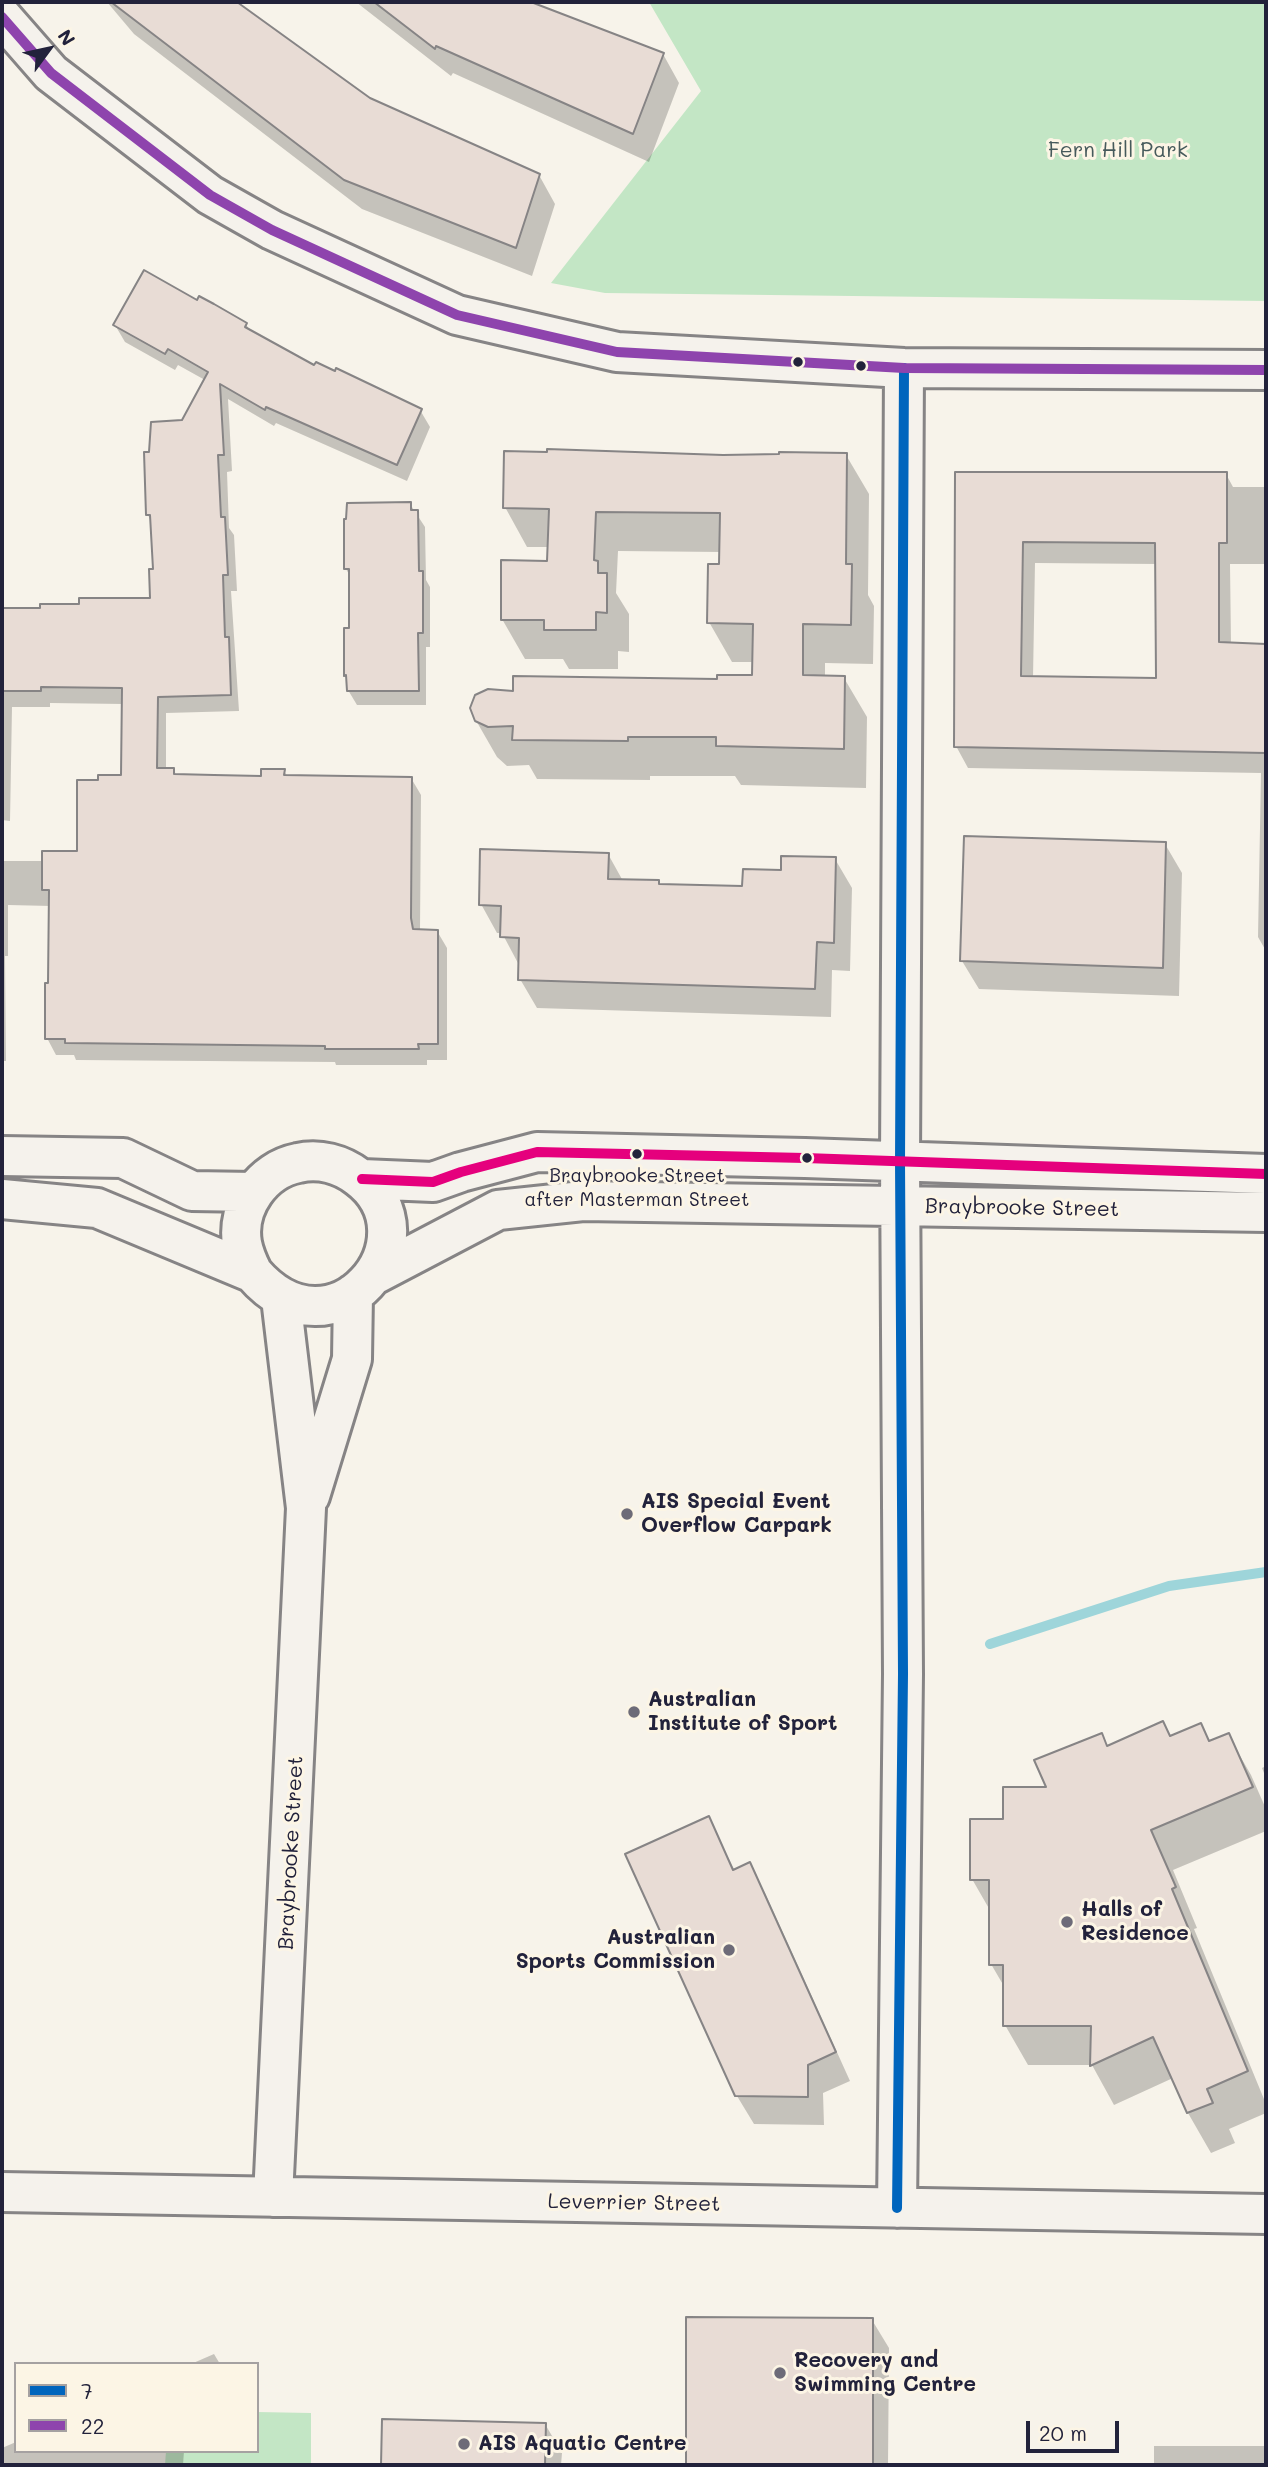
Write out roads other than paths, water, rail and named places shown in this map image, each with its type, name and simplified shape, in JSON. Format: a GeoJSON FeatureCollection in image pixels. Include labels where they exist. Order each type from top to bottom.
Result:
{"type":"FeatureCollection","features":[{"type":"Feature","properties":{"kind":"street"},"geometry":{"type":"LineString","coordinates":[[2,17],[51,73],[210,195],[271,230],[457,316],[617,352],[904,368],[1266,370]]}},
{"type":"Feature","properties":{"kind":"street"},"geometry":{"type":"LineString","coordinates":[[897,2208],[902,1674],[900,1161],[904,368]]}},
{"type":"Feature","properties":{"kind":"street","name":"Braybrooke Street"},"geometry":{"type":"LineString","coordinates":[[362,1180],[433,1182],[537,1152],[1266,1174]]}},
{"type":"Feature","properties":{"kind":"street"},"geometry":{"type":"LineString","coordinates":[[253,1273],[97,1208],[11,1199],[13,1156],[123,1158],[191,1191],[254,1192]]}},
{"type":"Feature","properties":{"kind":"street"},"geometry":{"type":"LineString","coordinates":[[296,1163],[331,1163],[348,1169],[362,1180],[378,1200],[386,1225],[384,1251],[364,1285],[336,1303],[318,1306],[299,1305],[281,1298],[265,1287],[253,1273],[241,1241],[246,1207],[254,1192],[265,1179],[296,1163]]}},
{"type":"Feature","properties":{"kind":"street","name":"Braybrooke Street"},"geometry":{"type":"LineString","coordinates":[[306,1508],[352,1359],[364,1285],[498,1210],[583,1201],[1266,1212]]}},
{"type":"Feature","properties":{"kind":"street","name":"Braybrooke Street"},"geometry":{"type":"LineString","coordinates":[[273,2197],[306,1508],[281,1298]]}},
{"type":"Feature","properties":{"kind":"street","name":"Leverrier Street"},"geometry":{"type":"LineString","coordinates":[[2,2192],[1266,2214]]}},
{"type":"Feature","properties":{"kind":"waterway"},"geometry":{"type":"LineString","coordinates":[[990,1644],[1169,1586],[1266,1572]]}},
{"type":"Feature","properties":{"kind":"place","name":"Braybrooke Street after Masterman Street"},"geometry":{"type":"Point","coordinates":[637,1154]}},
{"type":"Feature","properties":{"kind":"place","name":"AIS Special Event Overflow Carpark"},"geometry":{"type":"Point","coordinates":[627,1514]}},
{"type":"Feature","properties":{"kind":"place","name":"Australian Institute of Sport"},"geometry":{"type":"Point","coordinates":[634,1712]}},
{"type":"Feature","properties":{"kind":"place","name":"Halls of Residence"},"geometry":{"type":"Point","coordinates":[1067,1922]}},
{"type":"Feature","properties":{"kind":"place","name":"Australian Sports Commission"},"geometry":{"type":"Point","coordinates":[729,1950]}},
{"type":"Feature","properties":{"kind":"place","name":"Recovery and Swimming Centre"},"geometry":{"type":"Point","coordinates":[780,2373]}},
{"type":"Feature","properties":{"kind":"place","name":"AIS Aquatic Centre"},"geometry":{"type":"Point","coordinates":[464,2444]}},
{"type":"Feature","properties":{"kind":"park label","name":"Fern Hill Park"},"geometry":{"type":"Point","coordinates":[1118,151]}}]}
